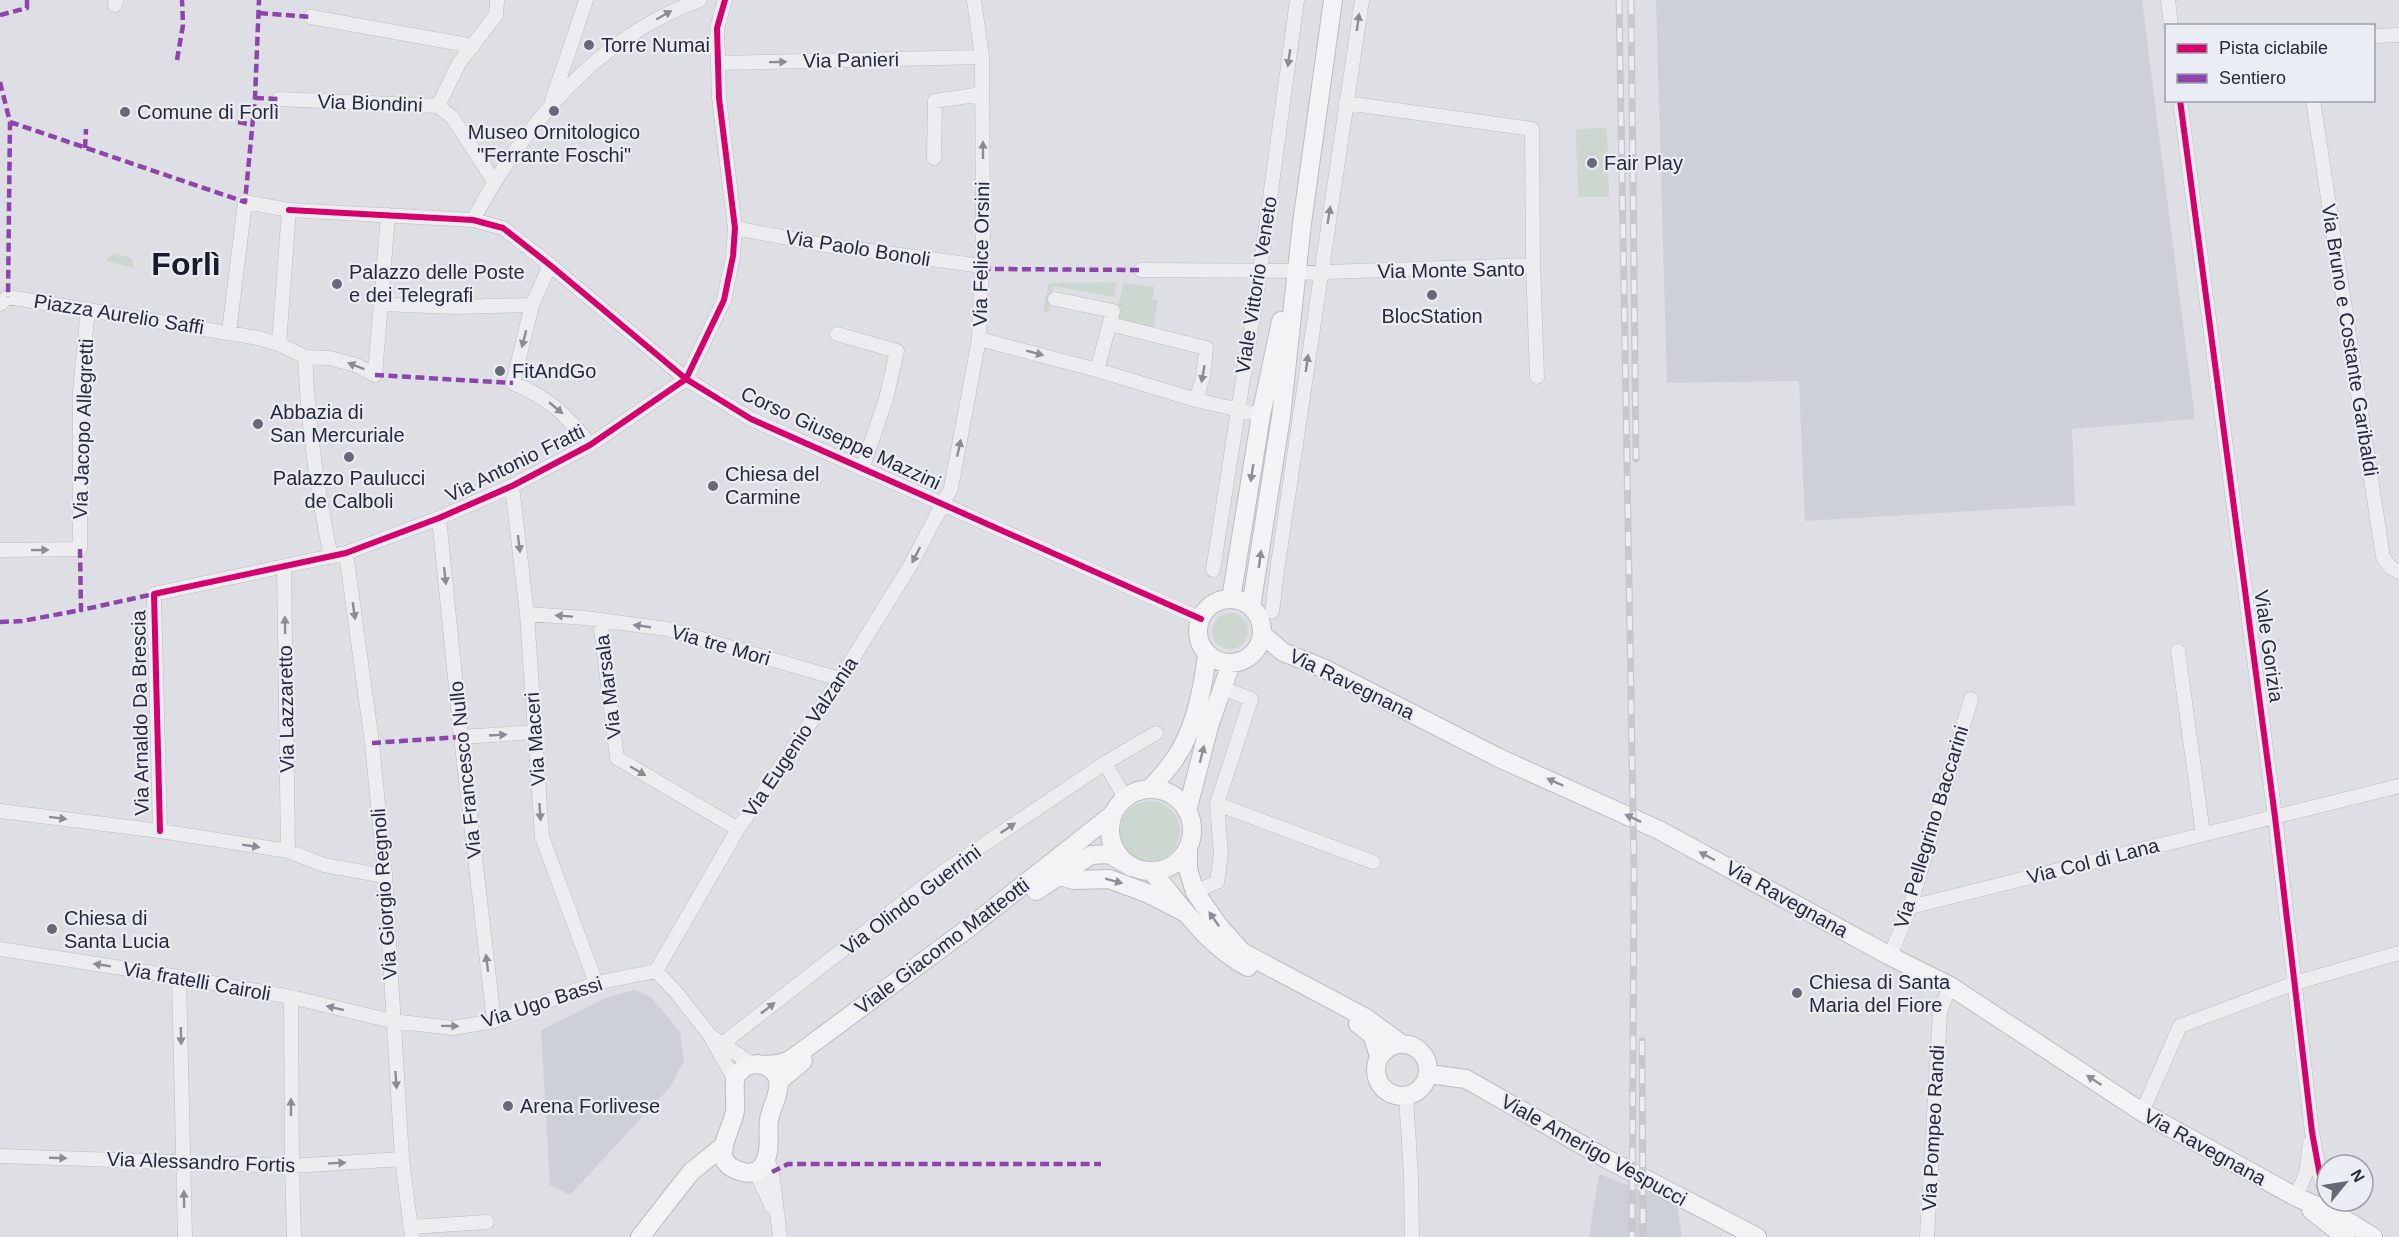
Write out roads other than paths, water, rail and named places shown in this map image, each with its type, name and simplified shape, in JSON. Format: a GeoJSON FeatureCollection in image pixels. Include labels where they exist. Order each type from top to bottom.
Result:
{"type":"FeatureCollection","features":[{"type":"Feature","properties":{"kind":"main road","name":"Viale Vittorio Veneto"},"geometry":{"type":"LineString","coordinates":[[1231,599],[1261,415],[1294,272],[1333,0]]}},
{"type":"Feature","properties":{"kind":"main road","name":"Viale Vittorio Veneto"},"geometry":{"type":"LineString","coordinates":[[1251,607],[1276,512],[1290,419],[1294,272]]}},
{"type":"Feature","properties":{"kind":"main road"},"geometry":{"type":"LineString","coordinates":[[1231,599],[1251,607],[1261,623],[1262,634],[1256,651],[1249,658],[1231,664],[1222,663],[1207,654],[1198,637],[1201,619],[1213,604],[1231,599]]}},
{"type":"Feature","properties":{"kind":"main road","name":"Via Ravegnana"},"geometry":{"type":"LineString","coordinates":[[1262,634],[1283,652],[1323,668],[1498,758],[1659,830],[1890,956],[1950,986],[2142,1112],[2296,1197],[2345,1237]]}},
{"type":"Feature","properties":{"kind":"main road"},"geometry":{"type":"LineString","coordinates":[[1150,789],[1176,759],[1196,715],[1207,654]]}},
{"type":"Feature","properties":{"kind":"main road"},"geometry":{"type":"LineString","coordinates":[[1187,811],[1210,723],[1231,664]]}},
{"type":"Feature","properties":{"kind":"main road"},"geometry":{"type":"LineString","coordinates":[[1188,849],[1177,862],[1161,870],[1152,872],[1131,867],[1123,860],[1112,843],[1110,823],[1113,814],[1125,798],[1141,790],[1150,789],[1168,793],[1182,803],[1187,811],[1192,830],[1188,849],[1188,869],[1195,892],[1218,925],[1242,952],[1366,1018],[1400,1043]]}},
{"type":"Feature","properties":{"kind":"main road","name":"Viale Giacomo Matteotti"},"geometry":{"type":"LineString","coordinates":[[758,1065],[779,1065],[790,1060],[970,927],[1113,814]]}},
{"type":"Feature","properties":{"kind":"main road","name":"Viale Giacomo Matteotti"},"geometry":{"type":"LineString","coordinates":[[778,1081],[850,1024],[1057,875],[1091,855],[1109,854],[1131,867]]}},
{"type":"Feature","properties":{"kind":"main road"},"geometry":{"type":"LineString","coordinates":[[1152,872],[1189,913],[1202,933],[1232,958],[1360,1025],[1372,1035],[1379,1056],[1376,1072],[1378,1080],[1389,1093],[1406,1096],[1421,1089],[1429,1066],[1424,1053],[1413,1045],[1400,1043],[1392,1045],[1379,1056]]}},
{"type":"Feature","properties":{"kind":"main road"},"geometry":{"type":"LineString","coordinates":[[1057,875],[1074,880],[1110,879],[1148,893],[1189,913]]}},
{"type":"Feature","properties":{"kind":"main road"},"geometry":{"type":"LineString","coordinates":[[640,1237],[691,1172],[722,1147],[734,1119],[735,1080],[741,1070],[758,1065],[771,1069],[778,1081],[761,1165],[747,1173],[728,1166],[716,1166],[706,1171],[656,1237]]}},
{"type":"Feature","properties":{"kind":"main road","name":"Viale Amerigo Vespucci"},"geometry":{"type":"LineString","coordinates":[[1428,1074],[1466,1078],[1605,1158],[1756,1237]]}},
{"type":"Feature","properties":{"kind":"main road"},"geometry":{"type":"LineString","coordinates":[[722,1147],[723,1158],[728,1166]]}},
{"type":"Feature","properties":{"kind":"main road","name":"Via Ravegnana"},"geometry":{"type":"LineString","coordinates":[[2296,1197],[2315,1203]]}},
{"type":"Feature","properties":{"kind":"main road","name":"Via Ravegnana"},"geometry":{"type":"LineString","coordinates":[[2340,1213],[2373,1237]]}},
{"type":"Feature","properties":{"kind":"street"},"geometry":{"type":"LineString","coordinates":[[438,106],[459,63],[496,15],[497,0]]}},
{"type":"Feature","properties":{"kind":"street"},"geometry":{"type":"LineString","coordinates":[[551,106],[586,0]]}},
{"type":"Feature","properties":{"kind":"street"},"geometry":{"type":"LineString","coordinates":[[473,220],[494,181],[551,106],[587,68],[616,44],[670,11],[700,0]]}},
{"type":"Feature","properties":{"kind":"street"},"geometry":{"type":"LineString","coordinates":[[686,379],[724,300],[733,256],[735,228],[719,98],[717,28],[725,0]]}},
{"type":"Feature","properties":{"kind":"street","name":"Via Felice Orsini"},"geometry":{"type":"LineString","coordinates":[[943,503],[951,488],[979,339],[982,266],[982,57],[974,0]]}},
{"type":"Feature","properties":{"kind":"street","name":"Viale Vittorio Veneto"},"geometry":{"type":"LineString","coordinates":[[1213,570],[1260,271],[1297,0]]}},
{"type":"Feature","properties":{"kind":"street","name":"Viale Vittorio Veneto"},"geometry":{"type":"LineString","coordinates":[[1290,419],[1320,273],[1362,0]]}},
{"type":"Feature","properties":{"kind":"street"},"geometry":{"type":"LineString","coordinates":[[2168,0],[2171,24]]}},
{"type":"Feature","properties":{"kind":"street"},"geometry":{"type":"LineString","coordinates":[[311,17],[473,46]]}},
{"type":"Feature","properties":{"kind":"street"},"geometry":{"type":"LineString","coordinates":[[2375,36],[2399,34]]}},
{"type":"Feature","properties":{"kind":"street","name":"Via Panieri"},"geometry":{"type":"LineString","coordinates":[[719,63],[982,57]]}},
{"type":"Feature","properties":{"kind":"street"},"geometry":{"type":"LineString","coordinates":[[934,158],[935,100],[982,94]]}},
{"type":"Feature","properties":{"kind":"street","name":"Via Biondini"},"geometry":{"type":"LineString","coordinates":[[279,99],[438,106],[452,117],[494,181]]}},
{"type":"Feature","properties":{"kind":"street","name":"Viale Gorizia"},"geometry":{"type":"LineString","coordinates":[[2180,102],[2275,817],[2316,1153]]}},
{"type":"Feature","properties":{"kind":"street","name":"Via Bruno e Costante Garibaldi"},"geometry":{"type":"LineString","coordinates":[[2313,102],[2383,556],[2390,567],[2399,572]]}},
{"type":"Feature","properties":{"kind":"street"},"geometry":{"type":"LineString","coordinates":[[1346,103],[1532,129],[1533,265]]}},
{"type":"Feature","properties":{"kind":"street","name":"Corso Giuseppe Mazzini"},"geometry":{"type":"LineString","coordinates":[[245,202],[289,210],[473,220],[503,228],[550,264],[686,379],[751,419],[1201,619]]}},
{"type":"Feature","properties":{"kind":"street","name":"Piazza Aurelio Saffi"},"geometry":{"type":"LineString","coordinates":[[229,332],[245,202]]}},
{"type":"Feature","properties":{"kind":"street"},"geometry":{"type":"LineString","coordinates":[[279,344],[289,210]]}},
{"type":"Feature","properties":{"kind":"street"},"geometry":{"type":"LineString","coordinates":[[331,557],[317,483],[307,404],[305,357],[328,358],[356,364],[375,375],[388,215]]}},
{"type":"Feature","properties":{"kind":"street","name":"Via Paolo Bonoli"},"geometry":{"type":"LineString","coordinates":[[735,228],[818,244],[982,266]]}},
{"type":"Feature","properties":{"kind":"street"},"geometry":{"type":"LineString","coordinates":[[550,264],[532,305],[513,382],[540,394],[571,421],[590,445]]}},
{"type":"Feature","properties":{"kind":"street","name":"Via Monte Santo"},"geometry":{"type":"LineString","coordinates":[[1141,270],[1320,273],[1533,265],[1537,377]]}},
{"type":"Feature","properties":{"kind":"street"},"geometry":{"type":"LineString","coordinates":[[1055,299],[1113,311],[1097,370]]}},
{"type":"Feature","properties":{"kind":"street","name":"Piazza Aurelio Saffi"},"geometry":{"type":"LineString","coordinates":[[4,300],[88,309],[229,332],[279,344],[305,357]]}},
{"type":"Feature","properties":{"kind":"street"},"geometry":{"type":"LineString","coordinates":[[382,304],[454,307],[532,305]]}},
{"type":"Feature","properties":{"kind":"street","name":"Via Jacopo Allegretti"},"geometry":{"type":"LineString","coordinates":[[0,550],[80,549],[80,391],[88,309]]}},
{"type":"Feature","properties":{"kind":"street"},"geometry":{"type":"LineString","coordinates":[[1110,324],[1206,348],[1203,377],[1196,400]]}},
{"type":"Feature","properties":{"kind":"street"},"geometry":{"type":"LineString","coordinates":[[837,334],[897,351],[886,399],[862,469]]}},
{"type":"Feature","properties":{"kind":"street"},"geometry":{"type":"LineString","coordinates":[[979,339],[1097,370],[1196,400],[1261,415]]}},
{"type":"Feature","properties":{"kind":"street","name":"Via Antonio Fratti"},"geometry":{"type":"LineString","coordinates":[[154,594],[346,553],[439,518],[512,486],[590,445],[686,379]]}},
{"type":"Feature","properties":{"kind":"street","name":"Via Maceri"},"geometry":{"type":"LineString","coordinates":[[512,486],[527,614],[542,837],[596,983]]}},
{"type":"Feature","properties":{"kind":"street","name":"Via Eugenio Valzania"},"geometry":{"type":"LineString","coordinates":[[656,971],[738,829],[840,679],[910,566],[943,503]]}},
{"type":"Feature","properties":{"kind":"street","name":"Viale Vittorio Veneto"},"geometry":{"type":"LineString","coordinates":[[1272,612],[1276,512]]}},
{"type":"Feature","properties":{"kind":"street","name":"Via Francesco Nullo"},"geometry":{"type":"LineString","coordinates":[[439,518],[461,737],[494,1022]]}},
{"type":"Feature","properties":{"kind":"street","name":"Via Giorgio Regnoli"},"geometry":{"type":"LineString","coordinates":[[346,553],[372,743],[385,876],[402,1159],[411,1232]]}},
{"type":"Feature","properties":{"kind":"street","name":"Via Lazzaretto"},"geometry":{"type":"LineString","coordinates":[[284,567],[288,851]]}},
{"type":"Feature","properties":{"kind":"street","name":"Via Arnaldo Da Brescia"},"geometry":{"type":"LineString","coordinates":[[154,594],[160,831]]}},
{"type":"Feature","properties":{"kind":"street","name":"Via tre Mori"},"geometry":{"type":"LineString","coordinates":[[527,614],[600,620],[667,629],[840,679]]}},
{"type":"Feature","properties":{"kind":"street","name":"Via Marsala"},"geometry":{"type":"LineString","coordinates":[[600,620],[617,758],[738,829]]}},
{"type":"Feature","properties":{"kind":"street"},"geometry":{"type":"LineString","coordinates":[[2178,651],[2203,834]]}},
{"type":"Feature","properties":{"kind":"street"},"geometry":{"type":"LineString","coordinates":[[1195,892],[1217,882],[1221,854],[1217,804],[1251,699],[1222,688]]}},
{"type":"Feature","properties":{"kind":"street","name":"Via Pellegrino Baccarini"},"geometry":{"type":"LineString","coordinates":[[1890,956],[1910,907],[1971,699]]}},
{"type":"Feature","properties":{"kind":"street"},"geometry":{"type":"LineString","coordinates":[[461,737],[535,732]]}},
{"type":"Feature","properties":{"kind":"street","name":"Via Olindo Guerrini"},"geometry":{"type":"LineString","coordinates":[[722,1044],[938,876],[1105,763],[1156,732]]}},
{"type":"Feature","properties":{"kind":"street"},"geometry":{"type":"LineString","coordinates":[[1105,763],[1125,798]]}},
{"type":"Feature","properties":{"kind":"street","name":"Via Col di Lana"},"geometry":{"type":"LineString","coordinates":[[1910,907],[2399,786]]}},
{"type":"Feature","properties":{"kind":"street"},"geometry":{"type":"LineString","coordinates":[[1217,804],[1373,862]]}},
{"type":"Feature","properties":{"kind":"street"},"geometry":{"type":"LineString","coordinates":[[0,811],[160,831],[288,851],[324,866],[385,876]]}},
{"type":"Feature","properties":{"kind":"street","name":"Via fratelli Cairoli"},"geometry":{"type":"LineString","coordinates":[[0,950],[179,977],[291,997],[392,1021]]}},
{"type":"Feature","properties":{"kind":"street"},"geometry":{"type":"LineString","coordinates":[[2142,1112],[2180,1026],[2295,983],[2399,953]]}},
{"type":"Feature","properties":{"kind":"street"},"geometry":{"type":"LineString","coordinates":[[656,971],[709,1034],[735,1080]]}},
{"type":"Feature","properties":{"kind":"street","name":"Via Ugo Bassi"},"geometry":{"type":"LineString","coordinates":[[392,1021],[453,1028],[494,1022],[596,983],[656,971]]}},
{"type":"Feature","properties":{"kind":"street"},"geometry":{"type":"LineString","coordinates":[[179,977],[185,1237]]}},
{"type":"Feature","properties":{"kind":"street","name":"Via Pompeo Randi"},"geometry":{"type":"LineString","coordinates":[[1927,1237],[1940,1012],[1950,986]]}},
{"type":"Feature","properties":{"kind":"street"},"geometry":{"type":"LineString","coordinates":[[291,997],[294,1237]]}},
{"type":"Feature","properties":{"kind":"street"},"geometry":{"type":"LineString","coordinates":[[709,1034],[758,1065]]}},
{"type":"Feature","properties":{"kind":"street"},"geometry":{"type":"LineString","coordinates":[[1406,1096],[1412,1237]]}},
{"type":"Feature","properties":{"kind":"street","name":"Viale Gorizia"},"geometry":{"type":"LineString","coordinates":[[2296,1197],[2306,1173],[2312,1132]]}},
{"type":"Feature","properties":{"kind":"street","name":"Via Alessandro Fortis"},"geometry":{"type":"LineString","coordinates":[[0,1156],[292,1166],[402,1159]]}},
{"type":"Feature","properties":{"kind":"street"},"geometry":{"type":"LineString","coordinates":[[761,1165],[776,1214],[780,1237]]}},
{"type":"Feature","properties":{"kind":"street"},"geometry":{"type":"LineString","coordinates":[[411,1232],[487,1222]]}},
{"type":"Feature","properties":{"kind":"railway"},"geometry":{"type":"LineString","coordinates":[[1619,0],[1634,871],[1632,1237]]}},
{"type":"Feature","properties":{"kind":"railway"},"geometry":{"type":"LineString","coordinates":[[1631,0],[1636,459]]}},
{"type":"Feature","properties":{"kind":"railway"},"geometry":{"type":"LineString","coordinates":[[1642,1041],[1643,1237]]}},
{"type":"Feature","properties":{"kind":"place","name":"Torre Numai"},"geometry":{"type":"Point","coordinates":[589,45]}},
{"type":"Feature","properties":{"kind":"place","name":"Museo Ornitologico \"Ferrante Foschi\""},"geometry":{"type":"Point","coordinates":[554,111]}},
{"type":"Feature","properties":{"kind":"place","name":"Comune di Forlì"},"geometry":{"type":"Point","coordinates":[125,112]}},
{"type":"Feature","properties":{"kind":"place","name":"Fair Play"},"geometry":{"type":"Point","coordinates":[1592,163]}},
{"type":"Feature","properties":{"kind":"place","name":"Palazzo delle Poste e dei Telegrafi"},"geometry":{"type":"Point","coordinates":[337,284]}},
{"type":"Feature","properties":{"kind":"place","name":"BlocStation"},"geometry":{"type":"Point","coordinates":[1432,295]}},
{"type":"Feature","properties":{"kind":"place","name":"FitAndGo"},"geometry":{"type":"Point","coordinates":[500,371]}},
{"type":"Feature","properties":{"kind":"place","name":"Abbazia di San Mercuriale"},"geometry":{"type":"Point","coordinates":[258,424]}},
{"type":"Feature","properties":{"kind":"place","name":"Palazzo Paulucci de Calboli"},"geometry":{"type":"Point","coordinates":[349,457]}},
{"type":"Feature","properties":{"kind":"place","name":"Chiesa del Carmine"},"geometry":{"type":"Point","coordinates":[713,486]}},
{"type":"Feature","properties":{"kind":"place","name":"Chiesa di Santa Lucia"},"geometry":{"type":"Point","coordinates":[52,929]}},
{"type":"Feature","properties":{"kind":"place","name":"Chiesa di Santa Maria del Fiore"},"geometry":{"type":"Point","coordinates":[1797,993]}},
{"type":"Feature","properties":{"kind":"place","name":"Arena Forlivese"},"geometry":{"type":"Point","coordinates":[508,1106]}},
{"type":"Feature","properties":{"kind":"district","name":"Forlì"},"geometry":{"type":"Point","coordinates":[186,264]}}]}
